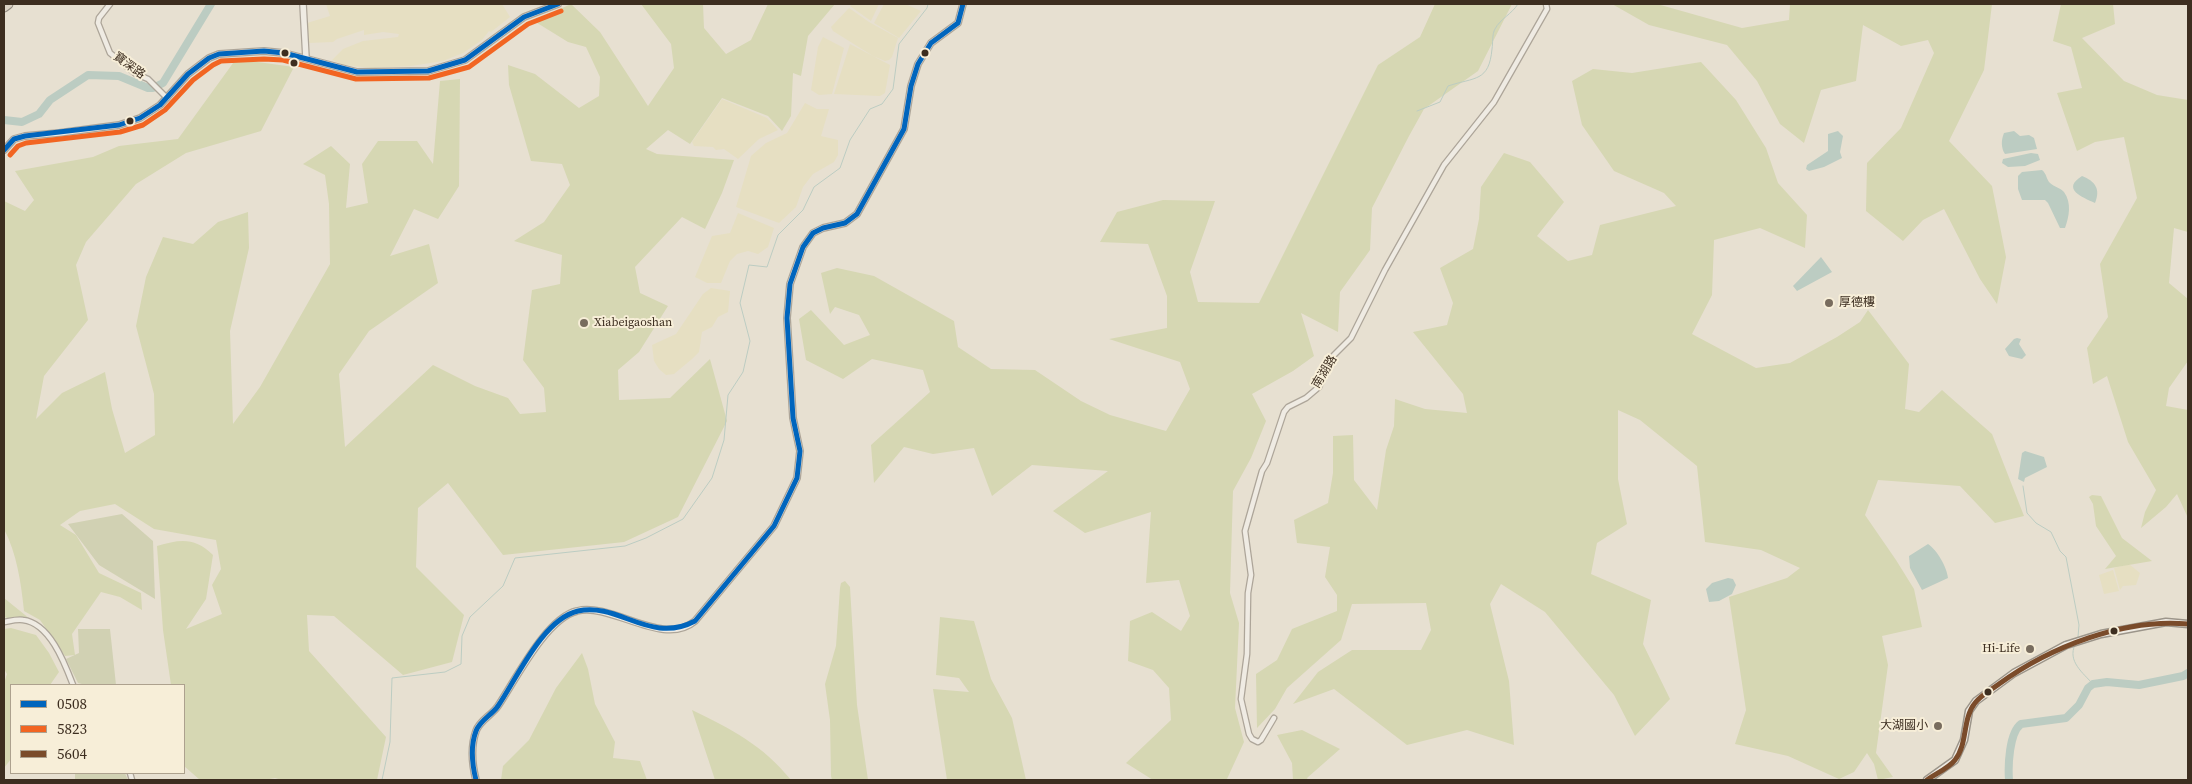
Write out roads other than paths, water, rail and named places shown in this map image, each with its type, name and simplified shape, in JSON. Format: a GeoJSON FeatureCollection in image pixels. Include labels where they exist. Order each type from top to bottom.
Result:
{"type":"FeatureCollection","features":[{"type":"Feature","properties":{"kind":"highway"},"geometry":{"type":"LineString","coordinates":[[4,7],[8,4]]}},
{"type":"Feature","properties":{"kind":"main road"},"geometry":{"type":"LineString","coordinates":[[1927,780],[1954,760],[1964,740],[1969,711],[1976,701],[2014,673],[2066,646],[2101,634],[2166,622],[2188,624]]}},
{"type":"Feature","properties":{"kind":"street","name":"寶深路"},"geometry":{"type":"LineString","coordinates":[[110,4],[99,18],[98,23],[107,49],[128,68],[148,79],[167,98]]}},
{"type":"Feature","properties":{"kind":"street"},"geometry":{"type":"LineString","coordinates":[[303,4],[306,58]]}},
{"type":"Feature","properties":{"kind":"street"},"geometry":{"type":"LineString","coordinates":[[4,150],[14,139],[25,136],[84,130],[131,122],[148,114],[167,98],[188,74],[209,58],[219,54],[264,51],[306,58],[357,72],[433,70],[465,60],[524,17],[558,4]]}},
{"type":"Feature","properties":{"kind":"street"},"geometry":{"type":"LineString","coordinates":[[476,780],[472,748],[478,725],[497,707],[525,662],[559,621],[572,612],[588,609],[645,625],[673,630],[685,628],[694,621],[774,526],[797,478],[800,462],[800,451],[792,412],[787,318],[790,287],[795,265],[803,247],[813,233],[823,228],[845,223],[857,214],[904,129],[911,86],[918,64],[931,43],[958,23],[963,4]]}},
{"type":"Feature","properties":{"kind":"street","name":"南湖路"},"geometry":{"type":"LineString","coordinates":[[1274,718],[1261,740],[1258,742],[1252,739],[1246,725],[1241,699],[1247,654],[1250,575],[1245,531],[1256,487],[1284,412],[1288,407],[1306,398],[1319,387],[1333,356],[1357,329],[1385,270],[1440,173],[1494,102],[1547,9],[1546,4]]}},
{"type":"Feature","properties":{"kind":"street"},"geometry":{"type":"LineString","coordinates":[[4,622],[23,620],[40,627],[61,654],[73,684]]}},
{"type":"Feature","properties":{"kind":"waterway"},"geometry":{"type":"LineString","coordinates":[[4,120],[22,122],[39,114],[50,100],[88,75],[119,76],[148,88],[153,88],[163,83],[211,4]]}},
{"type":"Feature","properties":{"kind":"waterway"},"geometry":{"type":"LineString","coordinates":[[382,780],[390,742],[392,678],[445,672],[461,664],[462,636],[470,617],[503,586],[515,558],[625,546],[646,538],[683,519],[712,478],[724,440],[728,395],[743,372],[750,341],[740,303],[749,265],[767,267],[778,235],[803,210],[814,187],[840,168],[850,140],[870,109],[882,104],[893,89],[899,44],[927,8],[928,4]]}},
{"type":"Feature","properties":{"kind":"waterway"},"geometry":{"type":"LineString","coordinates":[[1417,111],[1440,102],[1448,86],[1473,79],[1484,73],[1490,60],[1495,29],[1518,4]]}},
{"type":"Feature","properties":{"kind":"waterway"},"geometry":{"type":"LineString","coordinates":[[2023,486],[2027,513],[2036,523],[2051,532],[2060,551],[2066,557],[2079,625],[2078,637]]}},
{"type":"Feature","properties":{"kind":"waterway"},"geometry":{"type":"LineString","coordinates":[[2075,645],[2073,656],[2077,666],[2093,684]]}},
{"type":"Feature","properties":{"kind":"waterway"},"geometry":{"type":"LineString","coordinates":[[2009,780],[2009,759],[2012,742],[2017,728],[2021,724],[2066,718],[2079,705],[2088,688],[2093,684],[2107,682],[2139,685],[2183,676],[2188,673]]}},
{"type":"Feature","properties":{"kind":"place","name":"厚德樓"},"geometry":{"type":"Point","coordinates":[1829,303]}},
{"type":"Feature","properties":{"kind":"place","name":"Xiabeigaoshan"},"geometry":{"type":"Point","coordinates":[584,323]}},
{"type":"Feature","properties":{"kind":"place","name":"Hi-Life"},"geometry":{"type":"Point","coordinates":[2030,649]}},
{"type":"Feature","properties":{"kind":"place","name":"大湖國小"},"geometry":{"type":"Point","coordinates":[1938,726]}}]}
